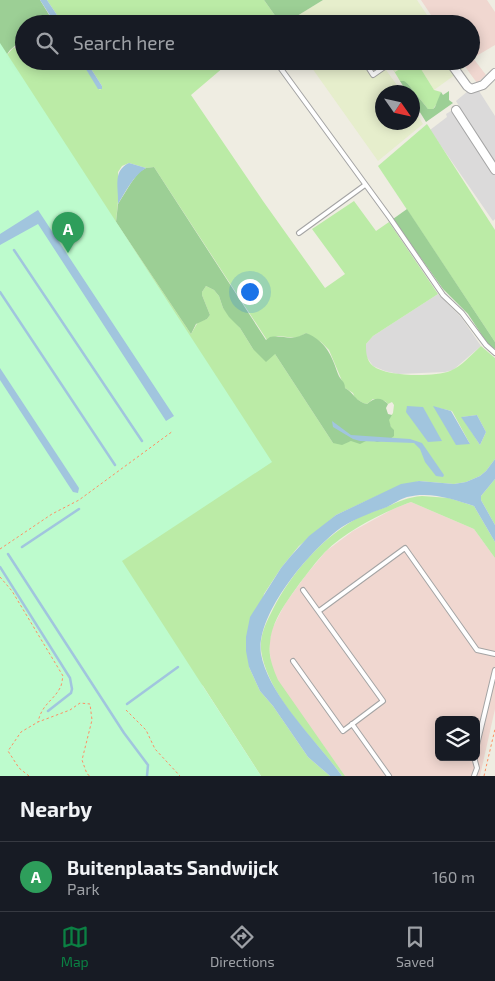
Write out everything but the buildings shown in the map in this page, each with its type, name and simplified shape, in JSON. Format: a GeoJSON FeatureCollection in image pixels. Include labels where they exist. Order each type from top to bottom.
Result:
{"type":"FeatureCollection","features":[{"type":"Feature","properties":{"kind":"street"},"geometry":{"type":"LineString","coordinates":[[455,70],[471,89],[483,85],[495,73]]}},
{"type":"Feature","properties":{"kind":"street"},"geometry":{"type":"LineString","coordinates":[[456,110],[495,170]]}},
{"type":"Feature","properties":{"kind":"lane"},"geometry":{"type":"LineString","coordinates":[[281,70],[390,218],[443,295],[462,313],[486,345],[495,353]]}},
{"type":"Feature","properties":{"kind":"lane"},"geometry":{"type":"LineString","coordinates":[[299,233],[365,185]]}},
{"type":"Feature","properties":{"kind":"lane"},"geometry":{"type":"LineString","coordinates":[[319,611],[405,548],[477,650],[495,654]]}},
{"type":"Feature","properties":{"kind":"lane"},"geometry":{"type":"LineString","coordinates":[[293,661],[343,731],[384,701],[303,590]]}},
{"type":"Feature","properties":{"kind":"lane"},"geometry":{"type":"LineString","coordinates":[[480,732],[495,670]]}},
{"type":"Feature","properties":{"kind":"lane"},"geometry":{"type":"LineString","coordinates":[[352,724],[389,776]]}},
{"type":"Feature","properties":{"kind":"lane"},"geometry":{"type":"LineString","coordinates":[[474,776],[476,768],[475,761]]}},
{"type":"Feature","properties":{"kind":"path"},"geometry":{"type":"LineString","coordinates":[[0,550],[52,514],[79,500],[173,431]]}},
{"type":"Feature","properties":{"kind":"path"},"geometry":{"type":"LineString","coordinates":[[0,577],[12,591],[63,676],[60,688],[48,701],[38,722]]}},
{"type":"Feature","properties":{"kind":"path"},"geometry":{"type":"LineString","coordinates":[[29,776],[19,768],[8,751],[21,732],[38,722],[70,710],[80,703],[90,704],[92,720],[82,760],[87,774],[90,776]]}},
{"type":"Feature","properties":{"kind":"path"},"geometry":{"type":"LineString","coordinates":[[126,710],[146,730],[155,749],[180,776]]}},
{"type":"Feature","properties":{"kind":"path"},"geometry":{"type":"LineString","coordinates":[[484,776],[495,729]]}},
{"type":"Feature","properties":{"kind":"shaded area"},"geometry":{"type":"Polygon","coordinates":[[[421,0],[487,0],[495,12],[495,45],[480,54],[480,15],[431,15],[421,0]]]}},
{"type":"Feature","properties":{"kind":"shaded area"},"geometry":{"type":"Polygon","coordinates":[[[480,67],[486,75],[477,83],[468,70],[480,70],[480,67]]]}},
{"type":"Feature","properties":{"kind":"shaded area"},"geometry":{"type":"Polygon","coordinates":[[[468,91],[479,91],[495,116],[495,219],[493,221],[430,130],[447,117],[446,114],[459,106],[456,101],[468,91]]]}},
{"type":"Feature","properties":{"kind":"shaded area"},"geometry":{"type":"Polygon","coordinates":[[[438,294],[461,317],[481,346],[453,370],[445,372],[398,374],[373,366],[366,356],[366,344],[373,336],[438,294]]]}},
{"type":"Feature","properties":{"kind":"shaded area"},"geometry":{"type":"Polygon","coordinates":[[[411,502],[474,529],[495,558],[495,709],[480,776],[345,776],[277,680],[271,664],[269,644],[272,629],[285,604],[306,575],[326,551],[353,531],[393,509],[411,502]]]}},
{"type":"Feature","properties":{"kind":"green space"},"geometry":{"type":"Polygon","coordinates":[[[0,0],[40,0],[49,15],[15,15],[15,46],[5,57],[0,117],[0,0]]]}},
{"type":"Feature","properties":{"kind":"green space"},"geometry":{"type":"Polygon","coordinates":[[[47,0],[264,0],[275,15],[57,15],[47,0]]]}},
{"type":"Feature","properties":{"kind":"green space"},"geometry":{"type":"Polygon","coordinates":[[[264,0],[323,0],[299,15],[275,15],[264,0]]]}},
{"type":"Feature","properties":{"kind":"green space"},"geometry":{"type":"Polygon","coordinates":[[[323,0],[417,0],[427,15],[299,15],[323,0]]]}},
{"type":"Feature","properties":{"kind":"green space"},"geometry":{"type":"Polygon","coordinates":[[[0,43],[15,66],[15,70],[18,70],[272,462],[122,561],[261,776],[0,776],[0,43]]]}},
{"type":"Feature","properties":{"kind":"green space"},"geometry":{"type":"Polygon","coordinates":[[[14,47],[15,70],[87,70],[100,90],[102,86],[92,70],[220,70],[191,95],[325,288],[345,274],[312,229],[354,201],[376,231],[389,222],[438,294],[373,336],[366,344],[367,356],[371,364],[380,370],[389,372],[422,375],[450,371],[481,346],[495,358],[495,459],[486,471],[466,482],[454,484],[419,481],[379,495],[336,515],[299,546],[281,568],[264,594],[249,667],[260,691],[273,706],[308,757],[330,776],[261,776],[203,686],[0,532],[0,380],[5,57],[14,47]],[[129,163],[122,166],[118,172],[119,191],[116,222],[191,334],[198,322],[207,319],[210,315],[202,295],[206,286],[214,290],[219,296],[223,308],[240,328],[253,349],[275,354],[333,443],[370,439],[391,427],[388,420],[393,413],[394,405],[392,402],[388,404],[385,401],[373,399],[367,404],[355,398],[353,393],[345,388],[329,350],[321,342],[306,333],[297,338],[278,336],[267,340],[154,167],[146,168],[129,163]],[[434,407],[470,444],[452,411],[434,407]],[[477,415],[462,417],[480,445],[486,432],[477,415]]]}},
{"type":"Feature","properties":{"kind":"green space"},"geometry":{"type":"Polygon","coordinates":[[[313,70],[386,70],[397,85],[375,85],[375,130],[416,130],[378,161],[313,70]]]}},
{"type":"Feature","properties":{"kind":"green space"},"geometry":{"type":"Polygon","coordinates":[[[394,70],[395,72],[398,70],[422,70],[434,90],[441,92],[438,102],[433,109],[428,109],[420,99],[420,85],[409,85],[400,81],[394,70]]]}},
{"type":"Feature","properties":{"kind":"green space"},"geometry":{"type":"Polygon","coordinates":[[[422,70],[462,70],[434,90],[422,70]]]}},
{"type":"Feature","properties":{"kind":"green space"},"geometry":{"type":"Polygon","coordinates":[[[400,81],[404,81],[409,85],[403,85],[400,81]]]}},
{"type":"Feature","properties":{"kind":"green space"},"geometry":{"type":"Polygon","coordinates":[[[449,91],[449,100],[453,103],[426,122],[420,112],[420,99],[428,109],[433,109],[441,92],[443,95],[449,91]]]}},
{"type":"Feature","properties":{"kind":"green space"},"geometry":{"type":"Polygon","coordinates":[[[427,124],[495,230],[495,342],[378,166],[427,124]]]}},
{"type":"Feature","properties":{"kind":"green space"},"geometry":{"type":"Polygon","coordinates":[[[154,167],[266,340],[270,337],[292,338],[306,333],[319,340],[331,355],[345,388],[363,403],[367,404],[378,399],[388,404],[386,408],[388,414],[392,415],[389,420],[394,430],[394,436],[377,442],[370,439],[360,444],[351,441],[342,445],[333,443],[275,354],[266,362],[253,349],[240,328],[229,317],[223,308],[219,296],[214,290],[206,286],[202,295],[210,315],[207,319],[196,324],[191,334],[116,222],[118,204],[131,183],[139,172],[146,168],[154,167]]]}},
{"type":"Feature","properties":{"kind":"green space"},"geometry":{"type":"Polygon","coordinates":[[[407,209],[495,342],[495,349],[489,346],[468,314],[443,289],[393,219],[407,209]]]}},
{"type":"Feature","properties":{"kind":"green space"},"geometry":{"type":"Polygon","coordinates":[[[495,479],[495,525],[481,500],[481,496],[495,479]]]}},
{"type":"Feature","properties":{"kind":"green space"},"geometry":{"type":"Polygon","coordinates":[[[412,497],[449,498],[474,506],[495,542],[495,558],[474,529],[411,502],[365,523],[343,537],[325,552],[288,599],[272,630],[270,657],[278,680],[345,776],[342,776],[296,719],[275,689],[267,673],[262,656],[261,643],[263,632],[273,609],[288,583],[330,537],[362,516],[412,497]]]}},
{"type":"Feature","properties":{"kind":"water"},"geometry":{"type":"Polygon","coordinates":[[[40,0],[47,0],[57,15],[50,15],[40,0]]]}},
{"type":"Feature","properties":{"kind":"water"},"geometry":{"type":"Polygon","coordinates":[[[86,70],[92,70],[102,86],[102,89],[98,89],[86,70]]]}},
{"type":"Feature","properties":{"kind":"water"},"geometry":{"type":"Polygon","coordinates":[[[129,163],[146,168],[134,179],[118,204],[118,175],[124,166],[129,163]]]}},
{"type":"Feature","properties":{"kind":"water"},"geometry":{"type":"Polygon","coordinates":[[[38,210],[174,416],[166,421],[38,224],[0,245],[0,234],[38,210]]]}},
{"type":"Feature","properties":{"kind":"water"},"geometry":{"type":"Polygon","coordinates":[[[0,368],[79,488],[78,493],[73,492],[0,380],[0,368]]]}},
{"type":"Feature","properties":{"kind":"water"},"geometry":{"type":"Polygon","coordinates":[[[407,406],[423,407],[442,441],[428,442],[406,412],[407,406]]]}},
{"type":"Feature","properties":{"kind":"water"},"geometry":{"type":"Polygon","coordinates":[[[433,406],[451,411],[470,444],[456,445],[433,406]]]}},
{"type":"Feature","properties":{"kind":"water"},"geometry":{"type":"Polygon","coordinates":[[[477,415],[486,432],[480,445],[461,417],[477,415]]]}},
{"type":"Feature","properties":{"kind":"water"},"geometry":{"type":"Polygon","coordinates":[[[332,421],[351,435],[410,439],[422,443],[444,475],[443,477],[436,476],[425,462],[420,449],[414,443],[360,441],[333,427],[332,421]]]}},
{"type":"Feature","properties":{"kind":"water"},"geometry":{"type":"Polygon","coordinates":[[[495,459],[495,479],[481,496],[481,500],[495,525],[495,542],[474,506],[450,498],[433,495],[407,497],[358,518],[329,537],[301,566],[276,602],[261,638],[261,654],[273,686],[283,702],[342,776],[330,776],[308,757],[273,706],[260,691],[249,667],[246,651],[246,637],[250,617],[290,557],[309,536],[336,515],[401,484],[419,481],[454,484],[466,482],[480,476],[495,459]]]}},
{"type":"Feature","properties":{"kind":"waterway"},"geometry":{"type":"LineString","coordinates":[[14,250],[142,441]]}},
{"type":"Feature","properties":{"kind":"waterway"},"geometry":{"type":"LineString","coordinates":[[0,292],[115,465]]}},
{"type":"Feature","properties":{"kind":"waterway"},"geometry":{"type":"LineString","coordinates":[[22,547],[79,509]]}},
{"type":"Feature","properties":{"kind":"waterway"},"geometry":{"type":"LineString","coordinates":[[8,554],[124,733],[148,765],[147,776]]}},
{"type":"Feature","properties":{"kind":"waterway"},"geometry":{"type":"LineString","coordinates":[[0,567],[70,678],[71,693],[48,711]]}},
{"type":"Feature","properties":{"kind":"waterway"},"geometry":{"type":"LineString","coordinates":[[127,704],[178,667]]}},
{"type":"Feature","properties":{"kind":"place","name":"Buitenplaats Sandwijck"},"geometry":{"type":"Point","coordinates":[68,253]}}]}
